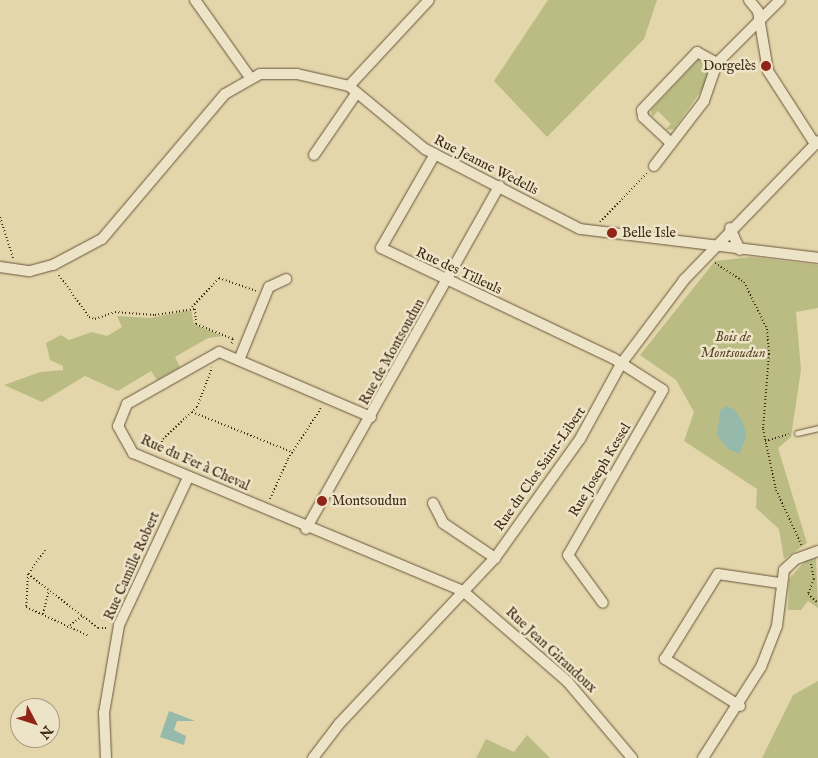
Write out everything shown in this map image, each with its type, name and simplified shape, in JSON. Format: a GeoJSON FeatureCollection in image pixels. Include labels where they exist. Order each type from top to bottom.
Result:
{"type":"FeatureCollection","features":[{"type":"Feature","properties":{"kind":"street"},"geometry":{"type":"LineString","coordinates":[[0,267],[18,270],[53,266],[102,239],[225,94],[249,76],[195,0]]}},
{"type":"Feature","properties":{"kind":"street"},"geometry":{"type":"LineString","coordinates":[[314,155],[353,90],[429,0]]}},
{"type":"Feature","properties":{"kind":"street"},"geometry":{"type":"LineString","coordinates":[[749,0],[760,19],[768,71],[816,143]]}},
{"type":"Feature","properties":{"kind":"street"},"geometry":{"type":"LineString","coordinates":[[654,166],[704,101],[717,63],[780,0]]}},
{"type":"Feature","properties":{"kind":"street"},"geometry":{"type":"LineString","coordinates":[[671,142],[642,117],[642,110],[697,52],[717,63]]}},
{"type":"Feature","properties":{"kind":"street","name":"Rue Jeanne Wedells"},"geometry":{"type":"LineString","coordinates":[[249,76],[297,74],[353,90],[434,154],[499,186],[569,225],[596,232],[712,248],[818,258]]}},
{"type":"Feature","properties":{"kind":"street","name":"Rue du Clos Saint-Libert"},"geometry":{"type":"LineString","coordinates":[[313,758],[345,716],[495,558],[580,439],[621,364],[700,261],[730,228],[816,143]]}},
{"type":"Feature","properties":{"kind":"street","name":"Rue des Tilleuls"},"geometry":{"type":"LineString","coordinates":[[434,154],[381,248],[447,282],[621,364]]}},
{"type":"Feature","properties":{"kind":"street","name":"Rue de Montsoudun"},"geometry":{"type":"LineString","coordinates":[[306,529],[447,282],[499,186]]}},
{"type":"Feature","properties":{"kind":"street"},"geometry":{"type":"LineString","coordinates":[[730,228],[740,250]]}},
{"type":"Feature","properties":{"kind":"street"},"geometry":{"type":"LineString","coordinates":[[239,360],[269,287],[286,279]]}},
{"type":"Feature","properties":{"kind":"street"},"geometry":{"type":"LineString","coordinates":[[223,353],[371,417]]}},
{"type":"Feature","properties":{"kind":"street","name":"Rue du Fer à Cheval"},"geometry":{"type":"LineString","coordinates":[[223,353],[127,404],[118,426],[124,443],[133,453],[188,478],[266,509],[306,529],[463,591]]}},
{"type":"Feature","properties":{"kind":"street","name":"Rue Joseph Kessel"},"geometry":{"type":"LineString","coordinates":[[603,602],[568,555],[663,390],[621,364]]}},
{"type":"Feature","properties":{"kind":"street","name":"Rue Camille Robert"},"geometry":{"type":"LineString","coordinates":[[106,758],[104,712],[120,625],[188,478]]}},
{"type":"Feature","properties":{"kind":"street"},"geometry":{"type":"LineString","coordinates":[[433,503],[442,523],[495,558]]}},
{"type":"Feature","properties":{"kind":"street"},"geometry":{"type":"LineString","coordinates":[[704,758],[740,706],[777,626],[779,583],[784,570],[807,554],[818,551]]}},
{"type":"Feature","properties":{"kind":"street"},"geometry":{"type":"LineString","coordinates":[[740,706],[665,658],[718,574],[779,583]]}},
{"type":"Feature","properties":{"kind":"street","name":"Rue Jean Giraudoux"},"geometry":{"type":"LineString","coordinates":[[463,591],[567,681],[632,758]]}},
{"type":"Feature","properties":{"kind":"lane"},"geometry":{"type":"LineString","coordinates":[[797,432],[818,428]]}},
{"type":"Feature","properties":{"kind":"path"},"geometry":{"type":"LineString","coordinates":[[596,232],[654,166]]}},
{"type":"Feature","properties":{"kind":"path"},"geometry":{"type":"LineString","coordinates":[[0,217],[18,270]]}},
{"type":"Feature","properties":{"kind":"path"},"geometry":{"type":"LineString","coordinates":[[700,261],[722,264],[744,282],[767,329],[765,441],[786,517],[807,554],[814,579],[808,594],[818,603]]}},
{"type":"Feature","properties":{"kind":"path"},"geometry":{"type":"LineString","coordinates":[[53,266],[77,304],[95,319],[116,312],[154,315],[192,308],[219,278],[266,295]]}},
{"type":"Feature","properties":{"kind":"path"},"geometry":{"type":"LineString","coordinates":[[154,462],[163,439],[192,412],[223,353],[233,339],[196,324],[196,311],[192,308]]}},
{"type":"Feature","properties":{"kind":"path"},"geometry":{"type":"LineString","coordinates":[[266,509],[293,453],[321,408],[330,411]]}},
{"type":"Feature","properties":{"kind":"path"},"geometry":{"type":"LineString","coordinates":[[192,412],[293,453]]}},
{"type":"Feature","properties":{"kind":"path"},"geometry":{"type":"LineString","coordinates":[[765,441],[797,432]]}},
{"type":"Feature","properties":{"kind":"path"},"geometry":{"type":"LineString","coordinates":[[44,614],[26,607],[28,574],[45,550]]}},
{"type":"Feature","properties":{"kind":"path"},"geometry":{"type":"LineString","coordinates":[[28,574],[102,629],[120,625]]}},
{"type":"Feature","properties":{"kind":"path"},"geometry":{"type":"LineString","coordinates":[[49,590],[44,614],[46,619],[89,636]]}},
{"type":"Feature","properties":{"kind":"path"},"geometry":{"type":"LineString","coordinates":[[67,627],[83,616]]}},
{"type":"Feature","properties":{"kind":"green space"},"geometry":{"type":"Polygon","coordinates":[[[548,0],[657,0],[644,39],[547,137],[494,81],[548,0]]]}},
{"type":"Feature","properties":{"kind":"green space"},"geometry":{"type":"Polygon","coordinates":[[[698,60],[710,69],[704,87],[674,129],[665,130],[671,124],[658,111],[652,117],[651,110],[698,60]]]}},
{"type":"Feature","properties":{"kind":"green space","name":"Bois de Montsoudun"},"geometry":{"type":"Polygon","coordinates":[[[751,257],[818,265],[818,308],[796,312],[801,370],[791,437],[778,448],[807,543],[784,559],[779,529],[756,508],[757,489],[684,441],[694,412],[676,380],[640,355],[715,261],[751,257]]]}},
{"type":"Feature","properties":{"kind":"green space"},"geometry":{"type":"Polygon","coordinates":[[[191,310],[194,324],[223,336],[208,338],[175,357],[180,367],[157,380],[151,371],[118,391],[85,376],[42,402],[4,385],[40,372],[63,370],[63,366],[50,360],[46,343],[61,335],[69,340],[92,332],[107,336],[122,327],[117,316],[150,318],[191,310]]]}},
{"type":"Feature","properties":{"kind":"green space"},"geometry":{"type":"Polygon","coordinates":[[[816,558],[818,608],[808,601],[801,610],[788,610],[789,579],[806,560],[816,558]]]}},
{"type":"Feature","properties":{"kind":"green space"},"geometry":{"type":"Polygon","coordinates":[[[818,681],[818,758],[762,758],[793,695],[818,681]]]}},
{"type":"Feature","properties":{"kind":"green space"},"geometry":{"type":"Polygon","coordinates":[[[527,735],[550,758],[476,758],[486,739],[514,752],[527,735]]]}},
{"type":"Feature","properties":{"kind":"shaded area"},"geometry":{"type":"Polygon","coordinates":[[[725,406],[734,409],[743,423],[746,435],[740,454],[728,449],[717,435],[720,411],[725,406]]]}},
{"type":"Feature","properties":{"kind":"shaded area"},"geometry":{"type":"Polygon","coordinates":[[[169,711],[195,721],[177,721],[174,730],[186,736],[184,745],[160,737],[169,711]]]}},
{"type":"Feature","properties":{"kind":"place","name":"Dorgelès"},"geometry":{"type":"Point","coordinates":[766,66]}},
{"type":"Feature","properties":{"kind":"place","name":"Belle Isle"},"geometry":{"type":"Point","coordinates":[612,233]}},
{"type":"Feature","properties":{"kind":"place","name":"Montsoudun"},"geometry":{"type":"Point","coordinates":[322,501]}}]}
